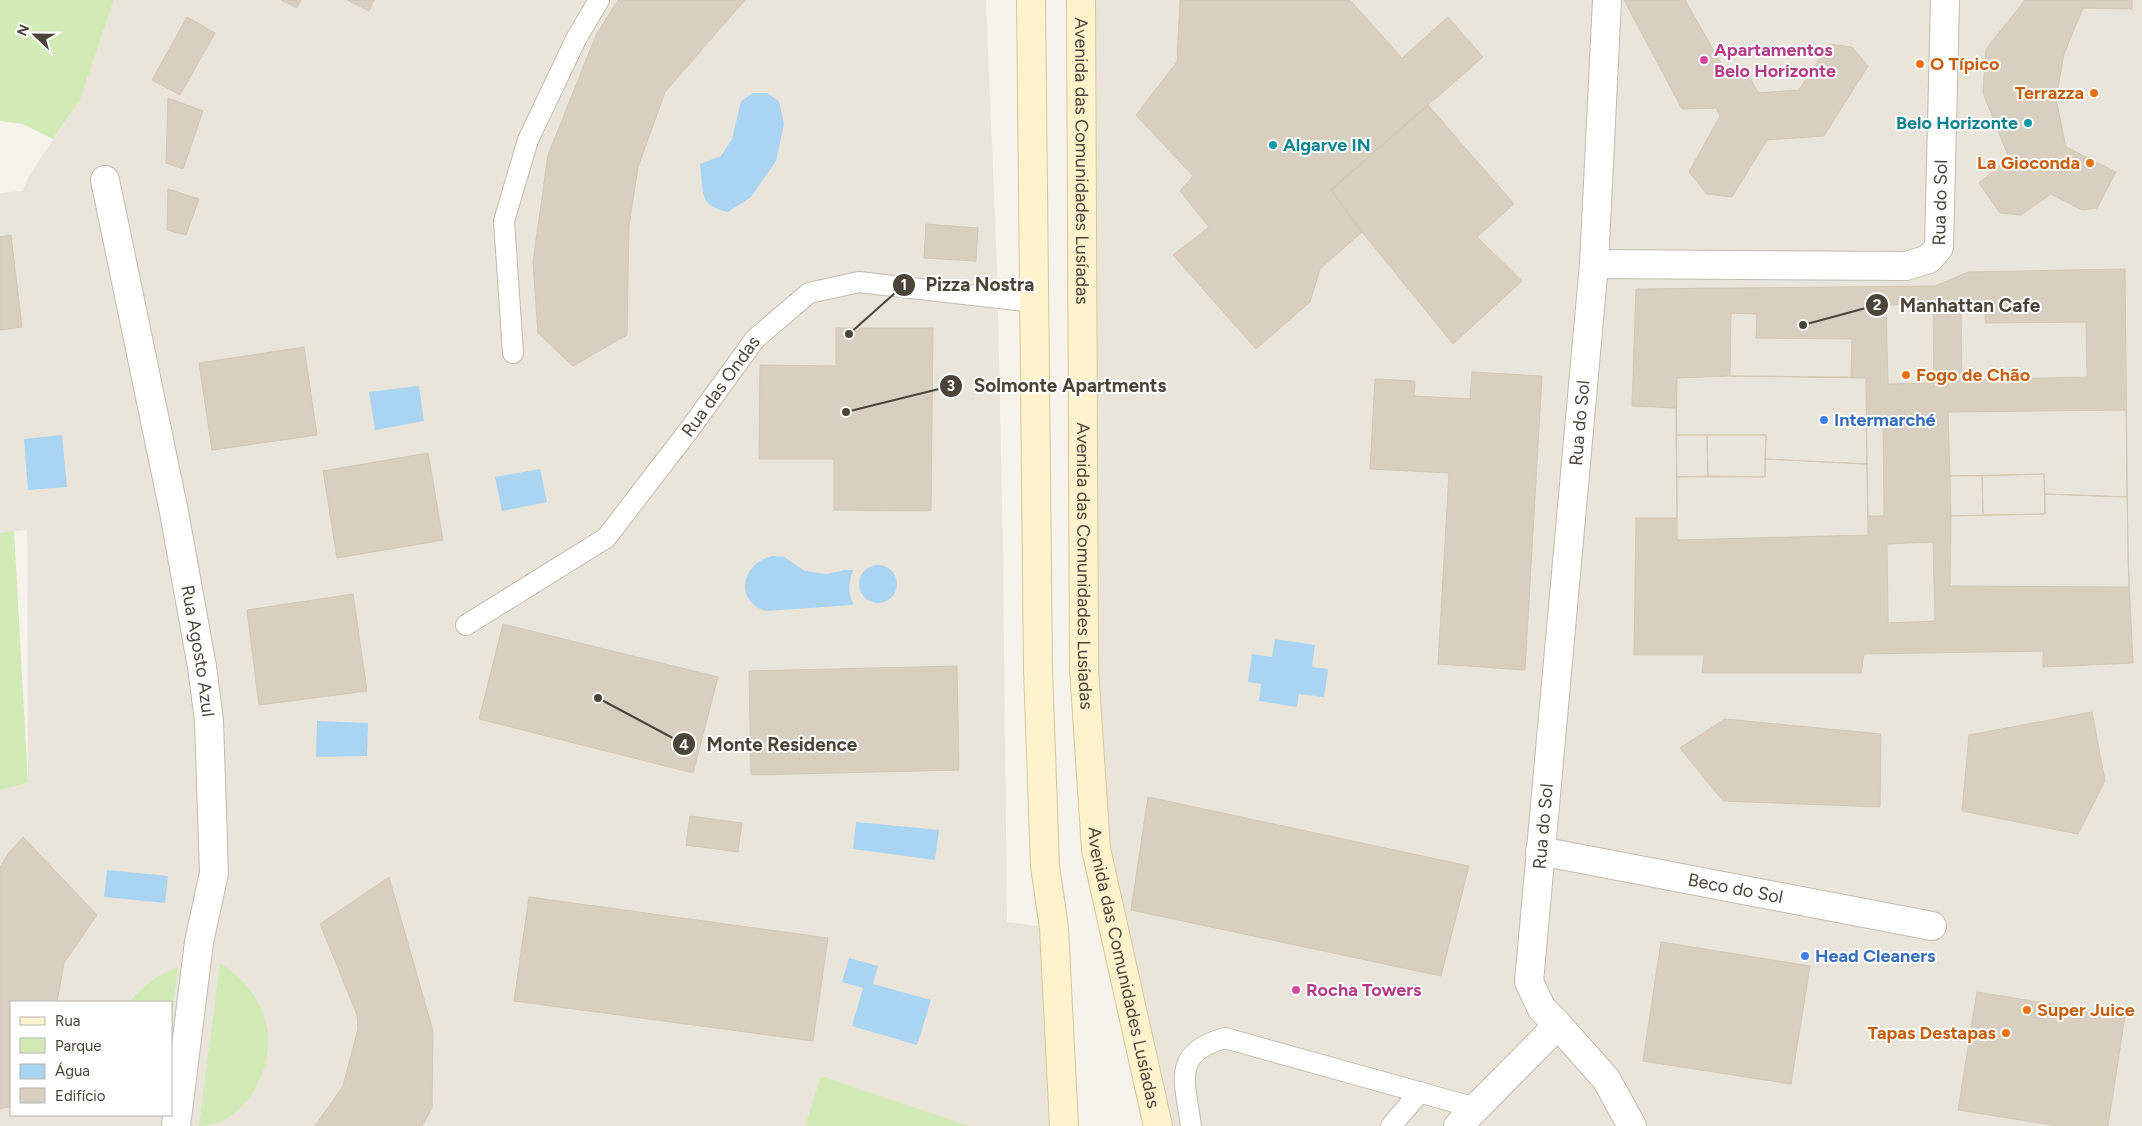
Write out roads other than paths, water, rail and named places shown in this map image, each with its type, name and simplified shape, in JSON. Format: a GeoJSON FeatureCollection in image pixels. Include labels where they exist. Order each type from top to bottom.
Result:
{"type":"FeatureCollection","features":[{"type":"Feature","properties":{"kind":"main road"},"geometry":{"type":"LineString","coordinates":[[1031,0],[1039,708],[1045,866],[1054,928],[1064,1126]]}},
{"type":"Feature","properties":{"kind":"main road","name":"Avenida das Comunidades Lusíadas"},"geometry":{"type":"LineString","coordinates":[[1081,0],[1084,669],[1096,849],[1158,1126]]}},
{"type":"Feature","properties":{"kind":"street"},"geometry":{"type":"LineString","coordinates":[[1594,264],[1607,0]]}},
{"type":"Feature","properties":{"kind":"street","name":"Rua do Sol"},"geometry":{"type":"LineString","coordinates":[[1632,1126],[1606,1079],[1558,1025],[1542,1010],[1528,982],[1594,264],[1906,266],[1929,259],[1939,247],[1945,0]]}},
{"type":"Feature","properties":{"kind":"street","name":"Rua Agosto Azul"},"geometry":{"type":"LineString","coordinates":[[105,180],[174,512],[202,667],[209,721],[214,872],[199,942],[176,1126]]}},
{"type":"Feature","properties":{"kind":"street","name":"Beco do Sol"},"geometry":{"type":"LineString","coordinates":[[1540,851],[1932,926]]}},
{"type":"Feature","properties":{"kind":"street"},"geometry":{"type":"LineString","coordinates":[[1467,1117],[1558,1025]]}},
{"type":"Feature","properties":{"kind":"lane"},"geometry":{"type":"LineString","coordinates":[[513,353],[504,221],[528,140],[576,39],[598,0]]}},
{"type":"Feature","properties":{"kind":"lane","name":"Rua das Ondas"},"geometry":{"type":"LineString","coordinates":[[466,625],[606,538],[689,430],[755,338],[809,293],[858,282],[1034,302]]}},
{"type":"Feature","properties":{"kind":"lane"},"geometry":{"type":"LineString","coordinates":[[1191,1126],[1184,1070],[1193,1054],[1207,1043],[1225,1038],[1420,1092],[1467,1117]]}},
{"type":"Feature","properties":{"kind":"lane"},"geometry":{"type":"LineString","coordinates":[[1391,1126],[1420,1092]]}},
{"type":"Feature","properties":{"kind":"water"},"geometry":{"type":"Polygon","coordinates":[[[753,93],[767,93],[779,101],[784,124],[776,161],[751,197],[728,212],[711,206],[704,196],[700,164],[721,156],[732,139],[741,101],[753,93]]]}},
{"type":"Feature","properties":{"kind":"water"},"geometry":{"type":"Polygon","coordinates":[[[419,386],[424,421],[375,430],[369,392],[419,386]]]}},
{"type":"Feature","properties":{"kind":"water"},"geometry":{"type":"Polygon","coordinates":[[[62,435],[67,487],[28,490],[24,439],[62,435]]]}},
{"type":"Feature","properties":{"kind":"water"},"geometry":{"type":"Polygon","coordinates":[[[540,469],[547,502],[502,511],[495,477],[540,469]]]}},
{"type":"Feature","properties":{"kind":"water"},"geometry":{"type":"Polygon","coordinates":[[[772,556],[784,557],[805,571],[827,574],[853,570],[849,587],[852,605],[766,611],[756,606],[749,599],[745,591],[745,582],[754,566],[772,556]]]}},
{"type":"Feature","properties":{"kind":"water"},"geometry":{"type":"Polygon","coordinates":[[[878,565],[891,571],[897,584],[891,597],[878,603],[865,597],[859,584],[865,571],[878,565]]]}},
{"type":"Feature","properties":{"kind":"water"},"geometry":{"type":"Polygon","coordinates":[[[1275,639],[1315,645],[1312,667],[1328,669],[1324,697],[1299,694],[1297,707],[1259,701],[1261,684],[1248,682],[1252,654],[1272,657],[1275,639]]]}},
{"type":"Feature","properties":{"kind":"water"},"geometry":{"type":"Polygon","coordinates":[[[317,721],[368,723],[367,756],[316,757],[317,721]]]}},
{"type":"Feature","properties":{"kind":"water"},"geometry":{"type":"Polygon","coordinates":[[[856,822],[939,830],[935,860],[853,849],[856,822]]]}},
{"type":"Feature","properties":{"kind":"water"},"geometry":{"type":"Polygon","coordinates":[[[107,870],[168,876],[165,903],[104,897],[107,870]]]}},
{"type":"Feature","properties":{"kind":"water"},"geometry":{"type":"Polygon","coordinates":[[[849,958],[878,966],[873,984],[931,1000],[917,1045],[852,1026],[863,988],[842,982],[849,958]]]}},
{"type":"Feature","properties":{"kind":"place","name":"Apartamentos Belo Horizonte"},"geometry":{"type":"Point","coordinates":[1704,60]}},
{"type":"Feature","properties":{"kind":"place","name":"O Típico"},"geometry":{"type":"Point","coordinates":[1920,64]}},
{"type":"Feature","properties":{"kind":"place","name":"Terrazza"},"geometry":{"type":"Point","coordinates":[2094,93]}},
{"type":"Feature","properties":{"kind":"place","name":"Belo Horizonte"},"geometry":{"type":"Point","coordinates":[2028,123]}},
{"type":"Feature","properties":{"kind":"place","name":"Algarve IN"},"geometry":{"type":"Point","coordinates":[1273,145]}},
{"type":"Feature","properties":{"kind":"place","name":"La Gioconda"},"geometry":{"type":"Point","coordinates":[2090,163]}},
{"type":"Feature","properties":{"kind":"place","name":"Manhattan Cafe"},"geometry":{"type":"Point","coordinates":[1803,325]}},
{"type":"Feature","properties":{"kind":"place","name":"Pizza Nostra"},"geometry":{"type":"Point","coordinates":[849,334]}},
{"type":"Feature","properties":{"kind":"place","name":"Fogo de Chão"},"geometry":{"type":"Point","coordinates":[1906,375]}},
{"type":"Feature","properties":{"kind":"place","name":"Solmonte Apartments"},"geometry":{"type":"Point","coordinates":[846,412]}},
{"type":"Feature","properties":{"kind":"place","name":"Intermarché"},"geometry":{"type":"Point","coordinates":[1824,420]}},
{"type":"Feature","properties":{"kind":"place","name":"Monte Residence"},"geometry":{"type":"Point","coordinates":[598,698]}},
{"type":"Feature","properties":{"kind":"place","name":"Head Cleaners"},"geometry":{"type":"Point","coordinates":[1805,956]}},
{"type":"Feature","properties":{"kind":"place","name":"Rocha Towers"},"geometry":{"type":"Point","coordinates":[1296,990]}},
{"type":"Feature","properties":{"kind":"place","name":"Super Juice"},"geometry":{"type":"Point","coordinates":[2027,1010]}},
{"type":"Feature","properties":{"kind":"place","name":"Tapas Destapas"},"geometry":{"type":"Point","coordinates":[2006,1033]}}]}
